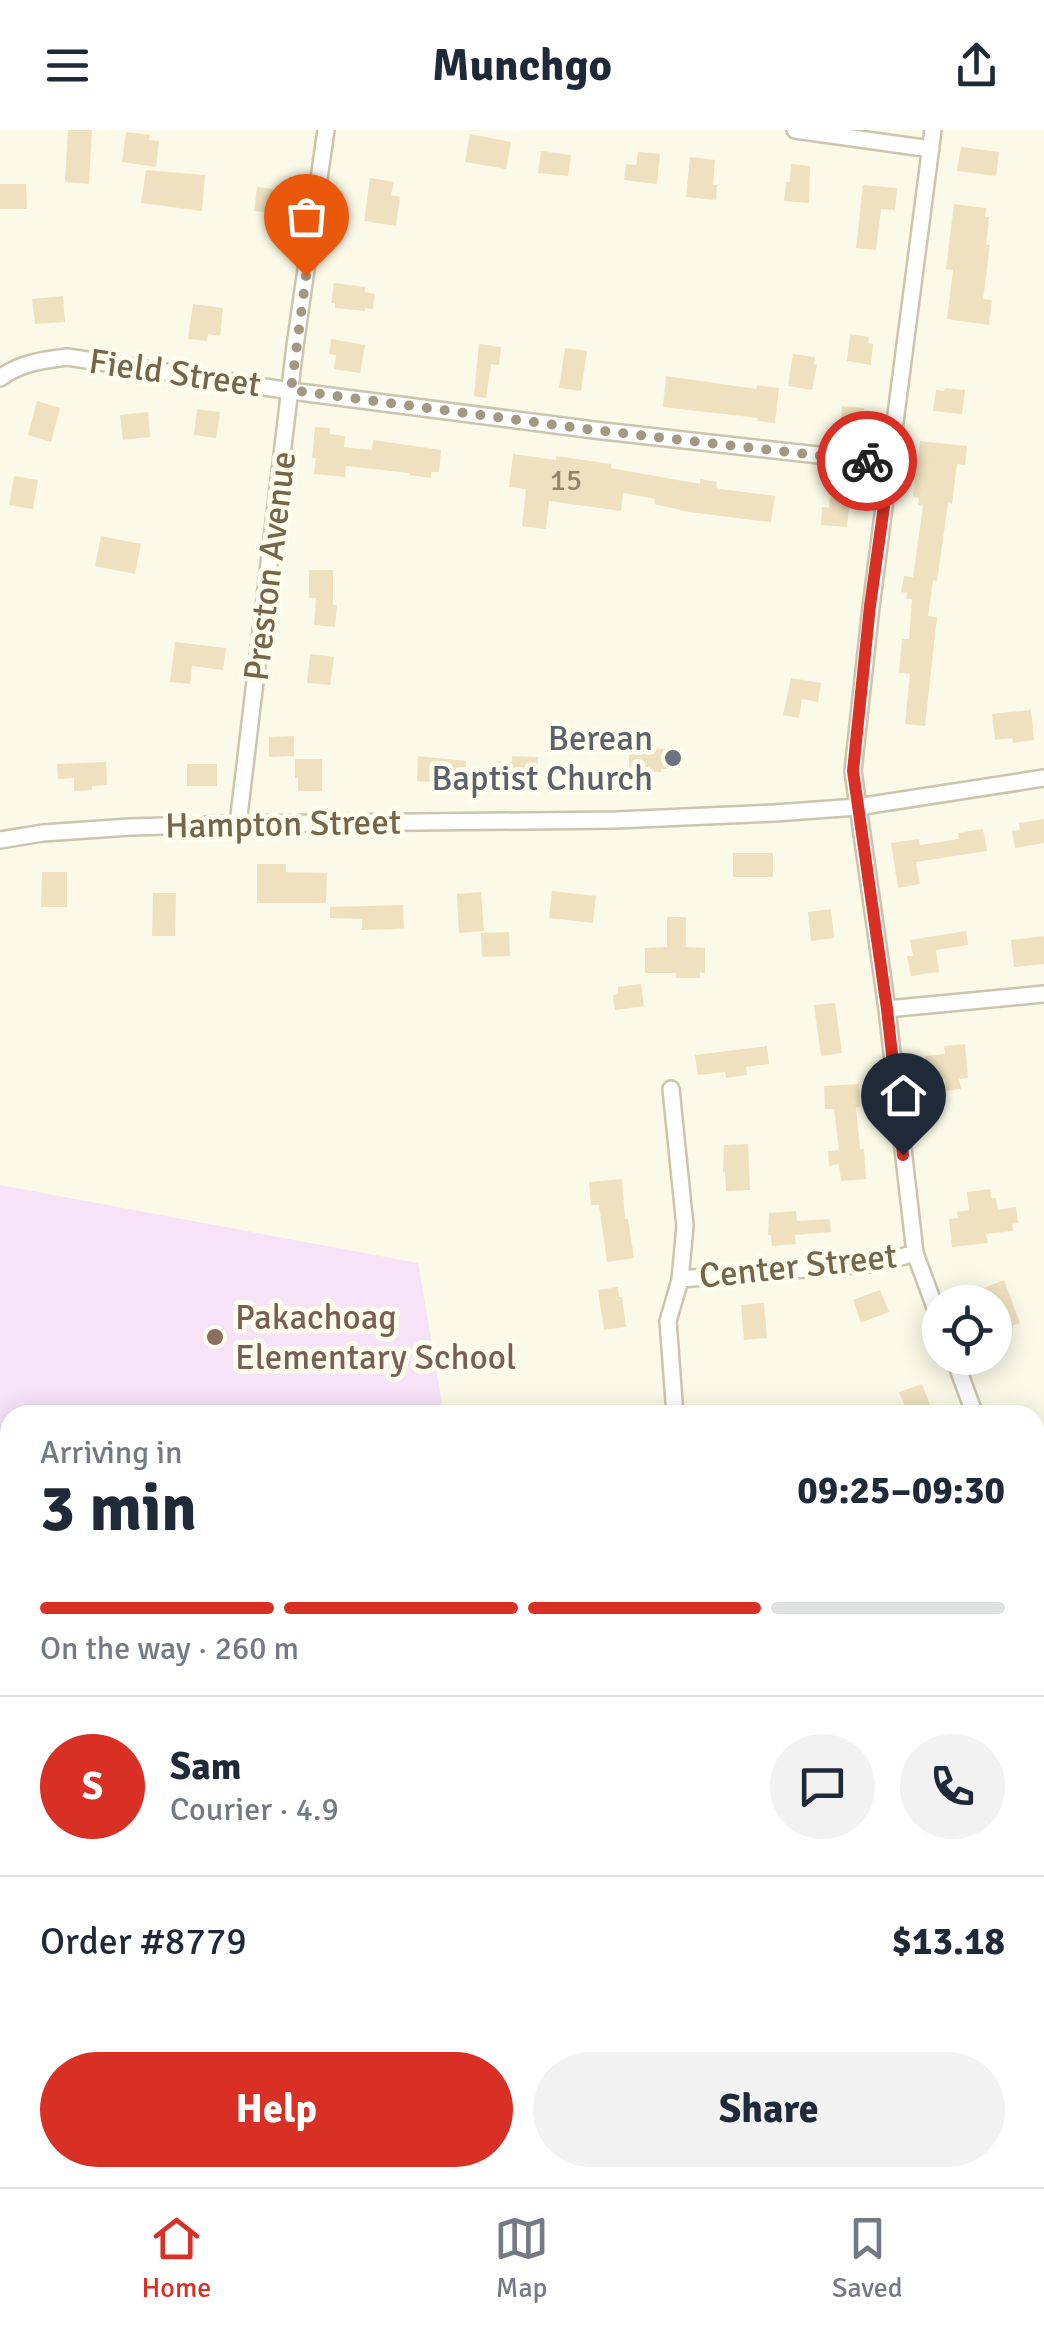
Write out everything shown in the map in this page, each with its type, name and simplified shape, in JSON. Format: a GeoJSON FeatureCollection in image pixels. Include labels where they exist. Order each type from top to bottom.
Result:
{"type":"FeatureCollection","features":[{"type":"Feature","properties":{"kind":"street","name":"Preston Avenue"},"geometry":{"type":"LineString","coordinates":[[238,824],[326,130]]}},
{"type":"Feature","properties":{"kind":"street"},"geometry":{"type":"LineString","coordinates":[[795,130],[931,150]]}},
{"type":"Feature","properties":{"kind":"street"},"geometry":{"type":"LineString","coordinates":[[927,1285],[915,1253],[887,1009],[853,771],[870,606],[933,130]]}},
{"type":"Feature","properties":{"kind":"street","name":"Field Street"},"geometry":{"type":"LineString","coordinates":[[0,378],[18,367],[67,357],[594,430],[890,463]]}},
{"type":"Feature","properties":{"kind":"street","name":"Hampton Street"},"geometry":{"type":"LineString","coordinates":[[0,840],[60,832],[238,824],[616,820],[858,808],[1044,778]]}},
{"type":"Feature","properties":{"kind":"street"},"geometry":{"type":"LineString","coordinates":[[887,1009],[1044,994]]}},
{"type":"Feature","properties":{"kind":"street"},"geometry":{"type":"LineString","coordinates":[[670,1089],[684,1226],[680,1279],[668,1321],[674,1405]]}},
{"type":"Feature","properties":{"kind":"street","name":"Center Street"},"geometry":{"type":"LineString","coordinates":[[680,1279],[880,1263],[915,1253]]}},
{"type":"Feature","properties":{"kind":"street"},"geometry":{"type":"LineString","coordinates":[[960,1375],[970,1405]]}},
{"type":"Feature","properties":{"kind":"shaded area","name":"Pakachoag Elementary School"},"geometry":{"type":"Polygon","coordinates":[[[0,1185],[418,1263],[442,1405],[0,1405],[0,1185]]]}},
{"type":"Feature","properties":{"kind":"building"},"geometry":{"type":"Polygon","coordinates":[[[68,130],[92,130],[89,184],[65,182],[68,130]]]}},
{"type":"Feature","properties":{"kind":"building"},"geometry":{"type":"Polygon","coordinates":[[[126,132],[150,135],[149,140],[159,141],[156,167],[122,162],[126,132]]]}},
{"type":"Feature","properties":{"kind":"building"},"geometry":{"type":"Polygon","coordinates":[[[470,134],[511,142],[506,169],[465,162],[470,134]]]}},
{"type":"Feature","properties":{"kind":"building"},"geometry":{"type":"Polygon","coordinates":[[[961,147],[999,152],[996,176],[957,171],[961,147]]]}},
{"type":"Feature","properties":{"kind":"building"},"geometry":{"type":"Polygon","coordinates":[[[541,151],[571,155],[568,176],[538,173],[541,151]]]}},
{"type":"Feature","properties":{"kind":"building"},"geometry":{"type":"Polygon","coordinates":[[[638,152],[660,154],[657,184],[624,180],[626,164],[636,165],[638,152]]]}},
{"type":"Feature","properties":{"kind":"building"},"geometry":{"type":"Polygon","coordinates":[[[690,157],[715,160],[716,200],[686,197],[690,157]]]}},
{"type":"Feature","properties":{"kind":"building"},"geometry":{"type":"Polygon","coordinates":[[[791,164],[810,166],[809,203],[784,201],[791,164]]]}},
{"type":"Feature","properties":{"kind":"building"},"geometry":{"type":"Polygon","coordinates":[[[146,170],[205,175],[202,211],[141,203],[146,170]]]}},
{"type":"Feature","properties":{"kind":"building"},"geometry":{"type":"Polygon","coordinates":[[[370,178],[394,182],[391,195],[400,197],[396,226],[364,221],[370,178]]]}},
{"type":"Feature","properties":{"kind":"building"},"geometry":{"type":"Polygon","coordinates":[[[0,184],[26,184],[27,209],[0,209],[0,184]]]}},
{"type":"Feature","properties":{"kind":"building"},"geometry":{"type":"Polygon","coordinates":[[[863,185],[897,188],[895,210],[881,209],[876,250],[856,248],[863,185]]]}},
{"type":"Feature","properties":{"kind":"building"},"geometry":{"type":"Polygon","coordinates":[[[257,187],[285,194],[282,214],[254,211],[257,187]]]}},
{"type":"Feature","properties":{"kind":"building"},"geometry":{"type":"Polygon","coordinates":[[[954,204],[986,208],[985,217],[989,217],[986,245],[990,245],[983,299],[992,300],[989,325],[947,319],[953,270],[946,269],[954,204]]]}},
{"type":"Feature","properties":{"kind":"building"},"geometry":{"type":"Polygon","coordinates":[[[334,283],[365,287],[365,292],[375,294],[373,309],[335,308],[335,303],[331,303],[334,283]]]}},
{"type":"Feature","properties":{"kind":"building"},"geometry":{"type":"Polygon","coordinates":[[[63,296],[65,322],[35,324],[32,299],[63,296]]]}},
{"type":"Feature","properties":{"kind":"building"},"geometry":{"type":"Polygon","coordinates":[[[193,304],[223,308],[220,336],[208,334],[207,341],[188,339],[193,304]]]}},
{"type":"Feature","properties":{"kind":"building"},"geometry":{"type":"Polygon","coordinates":[[[850,334],[869,337],[868,343],[873,344],[871,365],[847,361],[850,334]]]}},
{"type":"Feature","properties":{"kind":"building"},"geometry":{"type":"Polygon","coordinates":[[[331,339],[365,345],[360,373],[334,369],[336,355],[329,354],[331,339]]]}},
{"type":"Feature","properties":{"kind":"building"},"geometry":{"type":"Polygon","coordinates":[[[479,344],[501,347],[499,365],[491,364],[486,398],[474,396],[479,344]]]}},
{"type":"Feature","properties":{"kind":"building"},"geometry":{"type":"Polygon","coordinates":[[[565,348],[587,351],[581,391],[559,388],[565,348]]]}},
{"type":"Feature","properties":{"kind":"building"},"geometry":{"type":"Polygon","coordinates":[[[793,354],[815,357],[812,390],[788,386],[793,354]]]}},
{"type":"Feature","properties":{"kind":"building"},"geometry":{"type":"Polygon","coordinates":[[[666,376],[756,389],[757,385],[779,388],[775,423],[663,407],[666,376]]]}},
{"type":"Feature","properties":{"kind":"building"},"geometry":{"type":"Polygon","coordinates":[[[936,390],[965,390],[962,414],[933,411],[936,390]]]}},
{"type":"Feature","properties":{"kind":"building"},"geometry":{"type":"Polygon","coordinates":[[[37,401],[60,408],[51,442],[28,435],[37,401]]]}},
{"type":"Feature","properties":{"kind":"building"},"geometry":{"type":"Polygon","coordinates":[[[842,406],[864,408],[863,434],[840,434],[842,406]]]}},
{"type":"Feature","properties":{"kind":"building"},"geometry":{"type":"Polygon","coordinates":[[[197,409],[220,412],[216,438],[194,435],[197,409]]]}},
{"type":"Feature","properties":{"kind":"building"},"geometry":{"type":"Polygon","coordinates":[[[148,412],[150,437],[123,440],[120,415],[148,412]]]}},
{"type":"Feature","properties":{"kind":"building"},"geometry":{"type":"Polygon","coordinates":[[[315,427],[330,428],[330,434],[345,436],[344,447],[372,450],[373,440],[441,450],[439,472],[431,472],[431,478],[346,466],[345,477],[314,474],[315,427]]]}},
{"type":"Feature","properties":{"kind":"building"},"geometry":{"type":"Polygon","coordinates":[[[920,441],[967,446],[965,465],[957,464],[937,581],[933,580],[928,616],[937,617],[925,726],[905,724],[910,674],[899,673],[902,639],[909,639],[912,599],[906,599],[907,593],[901,592],[904,576],[913,577],[923,506],[918,505],[919,498],[913,497],[920,441]]]}},
{"type":"Feature","properties":{"kind":"building"},"geometry":{"type":"Polygon","coordinates":[[[513,454],[611,464],[611,468],[700,484],[700,479],[717,482],[720,489],[775,496],[771,522],[689,512],[654,504],[655,499],[623,493],[621,511],[549,501],[546,529],[522,526],[526,489],[509,487],[513,454]]]}},
{"type":"Feature","properties":{"kind":"building"},"geometry":{"type":"Polygon","coordinates":[[[14,476],[38,480],[33,509],[9,505],[14,476]]]}},
{"type":"Feature","properties":{"kind":"building"},"geometry":{"type":"Polygon","coordinates":[[[830,497],[850,499],[847,527],[821,525],[822,507],[829,508],[830,497]]]}},
{"type":"Feature","properties":{"kind":"building"},"geometry":{"type":"Polygon","coordinates":[[[101,536],[141,544],[135,574],[95,566],[101,536]]]}},
{"type":"Feature","properties":{"kind":"building"},"geometry":{"type":"Polygon","coordinates":[[[309,570],[333,570],[335,627],[314,625],[316,598],[309,598],[309,570]]]}},
{"type":"Feature","properties":{"kind":"building"},"geometry":{"type":"Polygon","coordinates":[[[175,642],[226,648],[223,670],[192,666],[190,684],[170,682],[175,642]]]}},
{"type":"Feature","properties":{"kind":"building"},"geometry":{"type":"Polygon","coordinates":[[[310,654],[334,657],[330,685],[307,683],[310,654]]]}},
{"type":"Feature","properties":{"kind":"building"},"geometry":{"type":"Polygon","coordinates":[[[791,678],[821,683],[818,702],[802,699],[799,718],[783,715],[791,678]]]}},
{"type":"Feature","properties":{"kind":"building"},"geometry":{"type":"Polygon","coordinates":[[[1031,710],[1034,740],[995,740],[992,714],[1031,710]]]}},
{"type":"Feature","properties":{"kind":"building"},"geometry":{"type":"Polygon","coordinates":[[[294,736],[294,756],[269,757],[269,737],[294,736]]]}},
{"type":"Feature","properties":{"kind":"building"},"geometry":{"type":"Polygon","coordinates":[[[629,748],[672,749],[673,769],[629,772],[629,748]]]}},
{"type":"Feature","properties":{"kind":"building"},"geometry":{"type":"Polygon","coordinates":[[[418,756],[466,761],[465,780],[417,781],[418,756]]]}},
{"type":"Feature","properties":{"kind":"building"},"geometry":{"type":"Polygon","coordinates":[[[512,756],[538,757],[537,780],[514,779],[513,791],[495,790],[496,761],[512,762],[512,756]]]}},
{"type":"Feature","properties":{"kind":"building"},"geometry":{"type":"Polygon","coordinates":[[[295,759],[322,759],[322,791],[298,791],[295,759]]]}},
{"type":"Feature","properties":{"kind":"building"},"geometry":{"type":"Polygon","coordinates":[[[106,762],[107,785],[74,791],[74,778],[58,779],[57,764],[106,762]]]}},
{"type":"Feature","properties":{"kind":"building"},"geometry":{"type":"Polygon","coordinates":[[[187,764],[217,764],[217,786],[187,786],[187,764]]]}},
{"type":"Feature","properties":{"kind":"building"},"geometry":{"type":"Polygon","coordinates":[[[1044,819],[1044,843],[1015,848],[1012,831],[1020,830],[1019,823],[1044,819]]]}},
{"type":"Feature","properties":{"kind":"building"},"geometry":{"type":"Polygon","coordinates":[[[983,829],[987,851],[916,862],[920,884],[898,888],[891,843],[919,839],[920,845],[959,839],[958,833],[983,829]]]}},
{"type":"Feature","properties":{"kind":"building"},"geometry":{"type":"Polygon","coordinates":[[[733,853],[773,853],[773,877],[733,877],[733,853]]]}},
{"type":"Feature","properties":{"kind":"building"},"geometry":{"type":"Polygon","coordinates":[[[257,864],[286,864],[286,872],[327,873],[326,903],[257,903],[257,864]]]}},
{"type":"Feature","properties":{"kind":"building"},"geometry":{"type":"Polygon","coordinates":[[[42,872],[67,872],[67,907],[41,907],[42,872]]]}},
{"type":"Feature","properties":{"kind":"building"},"geometry":{"type":"Polygon","coordinates":[[[552,891],[596,896],[593,923],[549,918],[552,891]]]}},
{"type":"Feature","properties":{"kind":"building"},"geometry":{"type":"Polygon","coordinates":[[[481,892],[484,931],[459,933],[457,894],[481,892]]]}},
{"type":"Feature","properties":{"kind":"building"},"geometry":{"type":"Polygon","coordinates":[[[153,893],[176,893],[175,936],[152,936],[153,893]]]}},
{"type":"Feature","properties":{"kind":"building"},"geometry":{"type":"Polygon","coordinates":[[[403,905],[404,928],[362,930],[362,919],[330,918],[330,907],[403,905]]]}},
{"type":"Feature","properties":{"kind":"building"},"geometry":{"type":"Polygon","coordinates":[[[831,909],[834,938],[811,941],[808,912],[831,909]]]}},
{"type":"Feature","properties":{"kind":"building"},"geometry":{"type":"Polygon","coordinates":[[[667,917],[686,917],[686,947],[705,948],[705,973],[700,972],[700,978],[645,973],[645,948],[667,947],[667,917]]]}},
{"type":"Feature","properties":{"kind":"building"},"geometry":{"type":"Polygon","coordinates":[[[966,931],[968,945],[936,950],[939,972],[911,976],[907,956],[913,956],[910,940],[966,931]]]}},
{"type":"Feature","properties":{"kind":"building"},"geometry":{"type":"Polygon","coordinates":[[[509,932],[510,956],[482,957],[481,933],[509,932]]]}},
{"type":"Feature","properties":{"kind":"building"},"geometry":{"type":"Polygon","coordinates":[[[1044,936],[1044,964],[1014,967],[1011,940],[1044,936]]]}},
{"type":"Feature","properties":{"kind":"building"},"geometry":{"type":"Polygon","coordinates":[[[641,984],[644,1006],[615,1010],[613,995],[618,994],[618,987],[641,984]]]}},
{"type":"Feature","properties":{"kind":"building"},"geometry":{"type":"Polygon","coordinates":[[[835,1003],[842,1053],[821,1056],[814,1005],[835,1003]]]}},
{"type":"Feature","properties":{"kind":"building"},"geometry":{"type":"Polygon","coordinates":[[[965,1044],[968,1078],[959,1079],[961,1089],[946,1091],[945,1079],[927,1080],[925,1056],[945,1054],[944,1046],[965,1044]]]}},
{"type":"Feature","properties":{"kind":"building"},"geometry":{"type":"Polygon","coordinates":[[[767,1046],[769,1064],[746,1067],[747,1075],[698,1075],[695,1055],[767,1046]]]}},
{"type":"Feature","properties":{"kind":"building"},"geometry":{"type":"Polygon","coordinates":[[[859,1084],[860,1107],[856,1108],[866,1179],[841,1181],[839,1164],[829,1166],[828,1151],[839,1150],[834,1109],[825,1109],[824,1086],[859,1084]]]}},
{"type":"Feature","properties":{"kind":"building"},"geometry":{"type":"Polygon","coordinates":[[[748,1144],[750,1190],[726,1191],[724,1145],[748,1144]]]}},
{"type":"Feature","properties":{"kind":"building"},"geometry":{"type":"Polygon","coordinates":[[[622,1179],[625,1219],[634,1258],[607,1262],[599,1205],[591,1205],[589,1182],[622,1179]]]}},
{"type":"Feature","properties":{"kind":"building"},"geometry":{"type":"Polygon","coordinates":[[[990,1189],[998,1210],[1016,1207],[1018,1223],[1012,1224],[1013,1231],[986,1234],[988,1243],[952,1247],[949,1219],[958,1218],[957,1212],[969,1210],[967,1192],[990,1189]]]}},
{"type":"Feature","properties":{"kind":"building"},"geometry":{"type":"Polygon","coordinates":[[[796,1211],[797,1221],[830,1219],[831,1232],[795,1235],[796,1244],[772,1246],[769,1213],[796,1211]]]}},
{"type":"Feature","properties":{"kind":"building"},"geometry":{"type":"Polygon","coordinates":[[[618,1287],[626,1327],[604,1330],[598,1290],[618,1287]]]}},
{"type":"Feature","properties":{"kind":"building"},"geometry":{"type":"Polygon","coordinates":[[[880,1290],[889,1312],[861,1323],[853,1300],[880,1290]]]}},
{"type":"Feature","properties":{"kind":"building"},"geometry":{"type":"Polygon","coordinates":[[[1012,1302],[1020,1323],[1012,1326],[1012,1302]]]}},
{"type":"Feature","properties":{"kind":"building"},"geometry":{"type":"Polygon","coordinates":[[[764,1303],[767,1338],[744,1340],[741,1305],[764,1303]]]}},
{"type":"Feature","properties":{"kind":"building"},"geometry":{"type":"Polygon","coordinates":[[[922,1384],[930,1405],[904,1405],[899,1392],[922,1384]]]}},
{"type":"Feature","properties":{"kind":"way so far"},"geometry":{"type":"LineString","coordinates":[[306,276],[291,390],[867,461]]}},
{"type":"Feature","properties":{"kind":"place","name":"Berean Baptist Church"},"geometry":{"type":"Point","coordinates":[673,758]}},
{"type":"Feature","properties":{"kind":"place","name":"Pakachoag Elementary School"},"geometry":{"type":"Point","coordinates":[215,1337]}},
{"type":"Feature","properties":{"kind":"route"},"geometry":{"type":"LineString","coordinates":[[867,461],[890,463],[853,771],[903,1155]]}}]}
